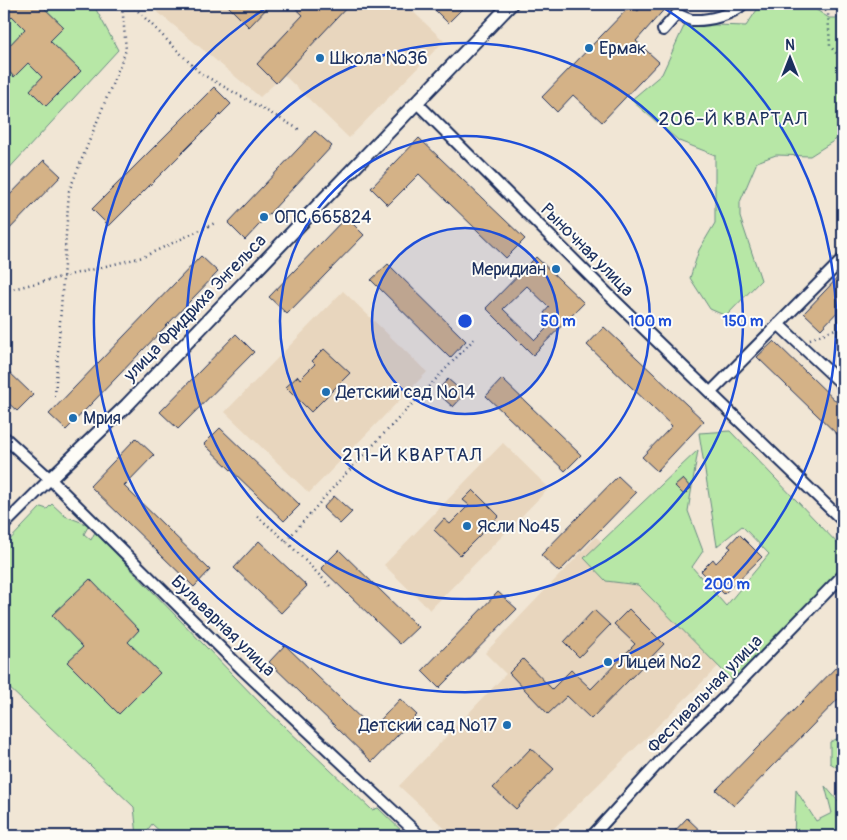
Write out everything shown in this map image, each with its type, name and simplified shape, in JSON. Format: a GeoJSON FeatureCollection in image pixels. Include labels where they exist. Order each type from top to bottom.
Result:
{"type":"FeatureCollection","features":[{"type":"Feature","properties":{"kind":"street","name":"улица Фридриха Энгельса"},"geometry":{"type":"LineString","coordinates":[[4,525],[127,405],[235,289],[511,4]]}},
{"type":"Feature","properties":{"kind":"street"},"geometry":{"type":"LineString","coordinates":[[662,30],[677,14],[690,20],[716,17],[736,11],[743,4]]}},
{"type":"Feature","properties":{"kind":"street","name":"Рыночная улица"},"geometry":{"type":"LineString","coordinates":[[417,103],[607,294],[843,521]]}},
{"type":"Feature","properties":{"kind":"street"},"geometry":{"type":"LineString","coordinates":[[711,392],[843,259]]}},
{"type":"Feature","properties":{"kind":"street"},"geometry":{"type":"LineString","coordinates":[[778,324],[843,385]]}},
{"type":"Feature","properties":{"kind":"street","name":"Бульварная улица"},"geometry":{"type":"LineString","coordinates":[[4,437],[50,479],[243,670],[420,836]]}},
{"type":"Feature","properties":{"kind":"street","name":"Фестивальная улица"},"geometry":{"type":"LineString","coordinates":[[592,836],[674,746],[733,689],[843,575]]}},
{"type":"Feature","properties":{"kind":"path"},"geometry":{"type":"LineString","coordinates":[[55,396],[69,191],[126,50],[122,4]]}},
{"type":"Feature","properties":{"kind":"path"},"geometry":{"type":"LineString","coordinates":[[131,4],[200,73],[302,131]]}},
{"type":"Feature","properties":{"kind":"path"},"geometry":{"type":"LineString","coordinates":[[818,4],[828,14],[830,46],[843,61]]}},
{"type":"Feature","properties":{"kind":"path"},"geometry":{"type":"LineString","coordinates":[[4,291],[142,257],[215,223]]}},
{"type":"Feature","properties":{"kind":"path"},"geometry":{"type":"LineString","coordinates":[[799,344],[843,326]]}},
{"type":"Feature","properties":{"kind":"path"},"geometry":{"type":"LineString","coordinates":[[286,541],[339,481],[476,338]]}},
{"type":"Feature","properties":{"kind":"path"},"geometry":{"type":"LineString","coordinates":[[256,516],[286,541],[330,586]]}},
{"type":"Feature","properties":{"kind":"shaded area","name":"Школа №36"},"geometry":{"type":"Polygon","coordinates":[[[148,4],[405,4],[444,41],[349,138],[284,75],[260,97],[148,4]]]}},
{"type":"Feature","properties":{"kind":"shaded area","name":"Детский сад №14"},"geometry":{"type":"Polygon","coordinates":[[[343,291],[427,372],[309,493],[225,412],[343,291]]]}},
{"type":"Feature","properties":{"kind":"shaded area","name":"Ясли №45"},"geometry":{"type":"Polygon","coordinates":[[[503,443],[549,488],[430,610],[384,565],[503,443]]]}},
{"type":"Feature","properties":{"kind":"shaded area","name":"Лицей №2"},"geometry":{"type":"Polygon","coordinates":[[[596,537],[628,565],[745,640],[546,836],[453,836],[399,786],[506,674],[485,653],[596,537]]]}},
{"type":"Feature","properties":{"kind":"green space"},"geometry":{"type":"Polygon","coordinates":[[[4,4],[93,4],[118,50],[4,174],[4,4]]]}},
{"type":"Feature","properties":{"kind":"green space"},"geometry":{"type":"Polygon","coordinates":[[[761,4],[807,4],[829,18],[843,18],[843,135],[810,156],[776,155],[757,162],[740,202],[740,217],[761,280],[726,316],[710,309],[690,278],[699,250],[715,223],[715,155],[679,141],[631,100],[662,74],[685,24],[746,26],[761,4]]]}},
{"type":"Feature","properties":{"kind":"green space"},"geometry":{"type":"Polygon","coordinates":[[[730,431],[840,546],[837,575],[737,685],[638,585],[606,581],[584,558],[698,450],[688,511],[703,551],[692,567],[726,606],[769,554],[742,526],[717,546],[699,433],[730,431]]]}},
{"type":"Feature","properties":{"kind":"green space"},"geometry":{"type":"Polygon","coordinates":[[[52,504],[65,516],[89,525],[84,534],[91,540],[95,532],[262,705],[372,810],[378,808],[407,836],[165,836],[152,824],[143,836],[137,836],[134,807],[4,683],[4,546],[41,507],[47,509],[52,504]]]}},
{"type":"Feature","properties":{"kind":"green space"},"geometry":{"type":"Polygon","coordinates":[[[843,736],[843,771],[830,763],[830,742],[843,736]]]}},
{"type":"Feature","properties":{"kind":"green space"},"geometry":{"type":"Polygon","coordinates":[[[825,786],[838,801],[843,790],[843,836],[794,836],[796,790],[816,821],[832,813],[825,786]]]}},
{"type":"Feature","properties":{"kind":"building"},"geometry":{"type":"Polygon","coordinates":[[[4,4],[40,4],[64,27],[50,41],[81,71],[46,106],[30,90],[42,77],[28,63],[14,77],[4,66],[4,51],[25,29],[12,16],[4,24],[4,4]]]}},
{"type":"Feature","properties":{"kind":"building"},"geometry":{"type":"Polygon","coordinates":[[[226,4],[271,4],[249,27],[226,4]]]}},
{"type":"Feature","properties":{"kind":"building"},"geometry":{"type":"Polygon","coordinates":[[[291,4],[350,4],[276,83],[257,64],[303,15],[291,4]]]}},
{"type":"Feature","properties":{"kind":"building"},"geometry":{"type":"Polygon","coordinates":[[[429,4],[467,4],[448,23],[429,4]]]}},
{"type":"Feature","properties":{"kind":"building"},"geometry":{"type":"Polygon","coordinates":[[[644,4],[669,4],[636,41],[659,62],[602,122],[573,95],[557,112],[542,97],[631,5],[638,11],[644,4]]]}},
{"type":"Feature","properties":{"kind":"building"},"geometry":{"type":"Polygon","coordinates":[[[214,87],[231,104],[109,226],[92,209],[214,87]]]}},
{"type":"Feature","properties":{"kind":"building"},"geometry":{"type":"Polygon","coordinates":[[[315,131],[332,146],[245,240],[228,223],[315,131]]]}},
{"type":"Feature","properties":{"kind":"building"},"geometry":{"type":"Polygon","coordinates":[[[419,138],[525,239],[506,258],[419,174],[388,205],[371,188],[419,138]]]}},
{"type":"Feature","properties":{"kind":"building"},"geometry":{"type":"Polygon","coordinates":[[[44,160],[61,176],[4,235],[4,201],[44,160]]]}},
{"type":"Feature","properties":{"kind":"building"},"geometry":{"type":"Polygon","coordinates":[[[346,217],[364,235],[287,314],[269,297],[346,217]]]}},
{"type":"Feature","properties":{"kind":"building"},"geometry":{"type":"Polygon","coordinates":[[[201,256],[218,272],[66,430],[49,414],[201,256]]]}},
{"type":"Feature","properties":{"kind":"building"},"geometry":{"type":"Polygon","coordinates":[[[536,257],[584,303],[533,355],[486,308],[536,257]],[[527,286],[503,309],[535,340],[553,322],[544,313],[549,307],[527,286]]]}},
{"type":"Feature","properties":{"kind":"building"},"geometry":{"type":"Polygon","coordinates":[[[388,264],[466,341],[450,358],[371,280],[388,264]]]}},
{"type":"Feature","properties":{"kind":"building"},"geometry":{"type":"Polygon","coordinates":[[[843,272],[843,306],[821,329],[804,313],[843,272]]]}},
{"type":"Feature","properties":{"kind":"building"},"geometry":{"type":"Polygon","coordinates":[[[604,327],[704,421],[657,471],[642,457],[672,426],[587,345],[604,327]]]}},
{"type":"Feature","properties":{"kind":"building"},"geometry":{"type":"Polygon","coordinates":[[[236,334],[254,352],[178,429],[160,412],[236,334]]]}},
{"type":"Feature","properties":{"kind":"building"},"geometry":{"type":"Polygon","coordinates":[[[774,341],[843,408],[843,440],[757,357],[774,341]]]}},
{"type":"Feature","properties":{"kind":"building"},"geometry":{"type":"Polygon","coordinates":[[[324,349],[350,373],[311,412],[286,387],[298,376],[300,379],[315,364],[312,361],[324,349]]]}},
{"type":"Feature","properties":{"kind":"building"},"geometry":{"type":"Polygon","coordinates":[[[4,367],[33,395],[17,411],[4,399],[4,367]]]}},
{"type":"Feature","properties":{"kind":"building"},"geometry":{"type":"Polygon","coordinates":[[[448,379],[465,394],[453,407],[436,392],[448,379]]]}},
{"type":"Feature","properties":{"kind":"building"},"geometry":{"type":"Polygon","coordinates":[[[502,379],[581,455],[565,471],[486,396],[502,379]]]}},
{"type":"Feature","properties":{"kind":"building"},"geometry":{"type":"Polygon","coordinates":[[[220,428],[300,505],[284,521],[204,444],[220,428]]]}},
{"type":"Feature","properties":{"kind":"building"},"geometry":{"type":"Polygon","coordinates":[[[136,438],[154,455],[124,486],[210,570],[194,587],[90,486],[136,438]]]}},
{"type":"Feature","properties":{"kind":"building"},"geometry":{"type":"Polygon","coordinates":[[[618,476],[636,493],[559,572],[541,555],[618,476]]]}},
{"type":"Feature","properties":{"kind":"building"},"geometry":{"type":"Polygon","coordinates":[[[683,479],[691,488],[684,495],[675,486],[683,479]]]}},
{"type":"Feature","properties":{"kind":"building"},"geometry":{"type":"Polygon","coordinates":[[[473,490],[499,516],[460,555],[434,530],[444,519],[450,524],[469,505],[463,500],[473,490]]]}},
{"type":"Feature","properties":{"kind":"building"},"geometry":{"type":"Polygon","coordinates":[[[334,496],[352,512],[340,524],[323,508],[334,496]]]}},
{"type":"Feature","properties":{"kind":"building"},"geometry":{"type":"Polygon","coordinates":[[[739,534],[762,557],[724,594],[701,571],[713,559],[716,563],[731,548],[728,546],[739,534]]]}},
{"type":"Feature","properties":{"kind":"building"},"geometry":{"type":"Polygon","coordinates":[[[259,541],[307,586],[281,613],[234,568],[259,541]]]}},
{"type":"Feature","properties":{"kind":"building"},"geometry":{"type":"Polygon","coordinates":[[[339,550],[418,627],[400,644],[321,568],[339,550]]]}},
{"type":"Feature","properties":{"kind":"building"},"geometry":{"type":"Polygon","coordinates":[[[90,579],[139,630],[128,642],[160,673],[119,714],[67,662],[83,647],[52,615],[90,579]]]}},
{"type":"Feature","properties":{"kind":"building"},"geometry":{"type":"Polygon","coordinates":[[[498,592],[517,609],[439,688],[422,671],[498,592]]]}},
{"type":"Feature","properties":{"kind":"building"},"geometry":{"type":"Polygon","coordinates":[[[629,609],[664,644],[591,719],[567,696],[548,714],[509,673],[523,659],[552,689],[571,670],[591,689],[635,644],[614,624],[629,609]]]}},
{"type":"Feature","properties":{"kind":"building"},"geometry":{"type":"Polygon","coordinates":[[[594,610],[610,625],[579,657],[564,642],[594,610]]]}},
{"type":"Feature","properties":{"kind":"building"},"geometry":{"type":"Polygon","coordinates":[[[285,645],[372,729],[400,699],[417,715],[372,762],[269,662],[285,645]]]}},
{"type":"Feature","properties":{"kind":"building"},"geometry":{"type":"Polygon","coordinates":[[[843,660],[843,694],[734,806],[716,790],[843,660]]]}},
{"type":"Feature","properties":{"kind":"building"},"geometry":{"type":"Polygon","coordinates":[[[531,748],[554,769],[516,809],[493,788],[531,748]]]}},
{"type":"Feature","properties":{"kind":"building"},"geometry":{"type":"Polygon","coordinates":[[[687,818],[706,836],[670,836],[687,818]]]}},
{"type":"Feature","properties":{"kind":"place","name":"Ермак"},"geometry":{"type":"Point","coordinates":[589,48]}},
{"type":"Feature","properties":{"kind":"place","name":"Школа №36"},"geometry":{"type":"Point","coordinates":[320,58]}},
{"type":"Feature","properties":{"kind":"place","name":"ОПС 665824"},"geometry":{"type":"Point","coordinates":[264,217]}},
{"type":"Feature","properties":{"kind":"place","name":"Меридиан"},"geometry":{"type":"Point","coordinates":[556,269]}},
{"type":"Feature","properties":{"kind":"place","name":"Детский сад №14"},"geometry":{"type":"Point","coordinates":[326,392]}},
{"type":"Feature","properties":{"kind":"place","name":"Мрия"},"geometry":{"type":"Point","coordinates":[73,418]}},
{"type":"Feature","properties":{"kind":"place","name":"Ясли №45"},"geometry":{"type":"Point","coordinates":[467,526]}},
{"type":"Feature","properties":{"kind":"place","name":"Лицей №2"},"geometry":{"type":"Point","coordinates":[608,662]}},
{"type":"Feature","properties":{"kind":"place","name":"Детский сад №17"},"geometry":{"type":"Point","coordinates":[507,725]}},
{"type":"Feature","properties":{"kind":"district","name":"206-Й КВАРТАЛ"},"geometry":{"type":"Point","coordinates":[733,119]}},
{"type":"Feature","properties":{"kind":"district","name":"211-Й КВАРТАЛ"},"geometry":{"type":"Point","coordinates":[412,455]}}]}
